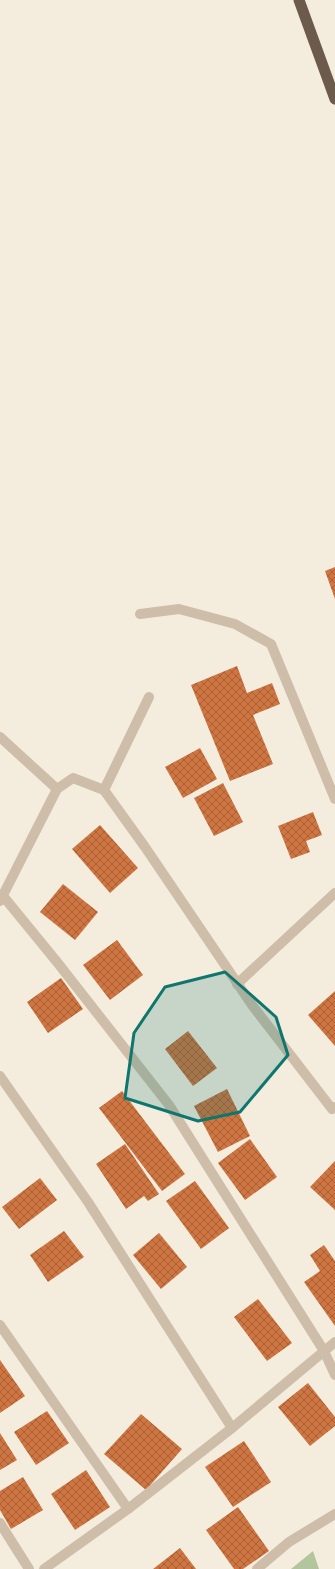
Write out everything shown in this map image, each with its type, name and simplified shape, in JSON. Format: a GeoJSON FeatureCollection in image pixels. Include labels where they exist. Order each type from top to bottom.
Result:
{"type":"FeatureCollection","features":[{"type":"Feature","properties":{"kind":"highway"},"geometry":{"type":"LineString","coordinates":[[299,0],[335,99]]}},
{"type":"Feature","properties":{"kind":"street"},"geometry":{"type":"LineString","coordinates":[[140,614],[179,609],[235,624],[271,644],[335,798]]}},
{"type":"Feature","properties":{"kind":"street"},"geometry":{"type":"LineString","coordinates":[[104,790],[149,697]]}},
{"type":"Feature","properties":{"kind":"street"},"geometry":{"type":"LineString","coordinates":[[0,737],[57,789]]}},
{"type":"Feature","properties":{"kind":"street"},"geometry":{"type":"LineString","coordinates":[[334,1109],[252,1005],[145,847],[104,790],[73,778],[57,789],[1,899],[57,962],[169,1105],[324,1351],[335,1375]]}},
{"type":"Feature","properties":{"kind":"street"},"geometry":{"type":"LineString","coordinates":[[237,984],[335,893]]}},
{"type":"Feature","properties":{"kind":"street"},"geometry":{"type":"LineString","coordinates":[[0,1076],[88,1202],[232,1428]]}},
{"type":"Feature","properties":{"kind":"street"},"geometry":{"type":"LineString","coordinates":[[0,1325],[128,1508]]}},
{"type":"Feature","properties":{"kind":"street"},"geometry":{"type":"LineString","coordinates":[[44,1569],[128,1508],[232,1428],[335,1342]]}},
{"type":"Feature","properties":{"kind":"street"},"geometry":{"type":"LineString","coordinates":[[257,1569],[289,1542],[335,1514]]}},
{"type":"Feature","properties":{"kind":"street"},"geometry":{"type":"LineString","coordinates":[[0,1523],[29,1569]]}},
{"type":"Feature","properties":{"kind":"highlighted area"},"geometry":{"type":"Polygon","coordinates":[[[225,972],[276,1017],[288,1055],[240,1112],[198,1121],[125,1098],[134,1033],[165,987],[225,972]]]}},
{"type":"Feature","properties":{"kind":"green space"},"geometry":{"type":"Polygon","coordinates":[[[313,1551],[319,1569],[291,1569],[313,1551]]]}},
{"type":"Feature","properties":{"kind":"building"},"geometry":{"type":"Polygon","coordinates":[[[335,567],[335,599],[325,571],[335,567]]]}},
{"type":"Feature","properties":{"kind":"building"},"geometry":{"type":"Polygon","coordinates":[[[237,666],[247,693],[272,683],[280,704],[253,715],[273,764],[230,781],[191,685],[237,666]]]}},
{"type":"Feature","properties":{"kind":"building"},"geometry":{"type":"Polygon","coordinates":[[[200,748],[217,779],[183,798],[165,767],[200,748]]]}},
{"type":"Feature","properties":{"kind":"building"},"geometry":{"type":"Polygon","coordinates":[[[223,783],[243,822],[214,836],[194,798],[223,783]]]}},
{"type":"Feature","properties":{"kind":"building"},"geometry":{"type":"Polygon","coordinates":[[[313,812],[322,835],[306,841],[310,852],[291,859],[278,826],[313,812]]]}},
{"type":"Feature","properties":{"kind":"building"},"geometry":{"type":"Polygon","coordinates":[[[100,825],[138,868],[110,893],[72,849],[100,825]]]}},
{"type":"Feature","properties":{"kind":"building"},"geometry":{"type":"Polygon","coordinates":[[[63,884],[98,912],[75,940],[40,912],[63,884]]]}},
{"type":"Feature","properties":{"kind":"building"},"geometry":{"type":"Polygon","coordinates":[[[117,940],[143,975],[110,1000],[83,965],[117,940]]]}},
{"type":"Feature","properties":{"kind":"building"},"geometry":{"type":"Polygon","coordinates":[[[61,978],[83,1009],[48,1033],[27,1002],[61,978]]]}},
{"type":"Feature","properties":{"kind":"building"},"geometry":{"type":"Polygon","coordinates":[[[335,991],[335,1046],[308,1015],[335,991]]]}},
{"type":"Feature","properties":{"kind":"building"},"geometry":{"type":"Polygon","coordinates":[[[188,1031],[217,1068],[193,1086],[165,1049],[188,1031]]]}},
{"type":"Feature","properties":{"kind":"building"},"geometry":{"type":"Polygon","coordinates":[[[227,1089],[250,1136],[218,1152],[194,1106],[227,1089]]]}},
{"type":"Feature","properties":{"kind":"building"},"geometry":{"type":"Polygon","coordinates":[[[122,1091],[185,1174],[162,1191],[99,1108],[122,1091]]]}},
{"type":"Feature","properties":{"kind":"building"},"geometry":{"type":"Polygon","coordinates":[[[250,1139],[277,1177],[245,1200],[218,1163],[250,1139]]]}},
{"type":"Feature","properties":{"kind":"building"},"geometry":{"type":"Polygon","coordinates":[[[125,1144],[159,1194],[148,1201],[144,1196],[126,1209],[96,1164],[125,1144]]]}},
{"type":"Feature","properties":{"kind":"building"},"geometry":{"type":"Polygon","coordinates":[[[335,1161],[335,1210],[310,1187],[335,1161]]]}},
{"type":"Feature","properties":{"kind":"building"},"geometry":{"type":"Polygon","coordinates":[[[40,1178],[57,1200],[19,1229],[2,1207],[40,1178]]]}},
{"type":"Feature","properties":{"kind":"building"},"geometry":{"type":"Polygon","coordinates":[[[195,1181],[229,1228],[201,1249],[166,1201],[195,1181]]]}},
{"type":"Feature","properties":{"kind":"building"},"geometry":{"type":"Polygon","coordinates":[[[64,1231],[84,1257],[48,1282],[30,1255],[64,1231]]]}},
{"type":"Feature","properties":{"kind":"building"},"geometry":{"type":"Polygon","coordinates":[[[159,1233],[187,1267],[161,1289],[133,1255],[159,1233]]]}},
{"type":"Feature","properties":{"kind":"building"},"geometry":{"type":"Polygon","coordinates":[[[324,1245],[335,1261],[335,1326],[304,1282],[320,1271],[310,1255],[324,1245]]]}},
{"type":"Feature","properties":{"kind":"building"},"geometry":{"type":"Polygon","coordinates":[[[258,1299],[292,1343],[267,1361],[234,1317],[258,1299]]]}},
{"type":"Feature","properties":{"kind":"building"},"geometry":{"type":"Polygon","coordinates":[[[0,1360],[25,1396],[0,1413],[0,1360]]]}},
{"type":"Feature","properties":{"kind":"building"},"geometry":{"type":"Polygon","coordinates":[[[308,1383],[335,1417],[335,1426],[310,1446],[278,1407],[308,1383]]]}},
{"type":"Feature","properties":{"kind":"building"},"geometry":{"type":"Polygon","coordinates":[[[47,1411],[69,1443],[36,1465],[14,1432],[47,1411]]]}},
{"type":"Feature","properties":{"kind":"building"},"geometry":{"type":"Polygon","coordinates":[[[141,1414],[182,1449],[146,1490],[104,1454],[141,1414]]]}},
{"type":"Feature","properties":{"kind":"building"},"geometry":{"type":"Polygon","coordinates":[[[0,1433],[17,1460],[0,1470],[0,1433]]]}},
{"type":"Feature","properties":{"kind":"building"},"geometry":{"type":"Polygon","coordinates":[[[244,1441],[271,1482],[233,1507],[205,1467],[244,1441]]]}},
{"type":"Feature","properties":{"kind":"building"},"geometry":{"type":"Polygon","coordinates":[[[86,1470],[110,1507],[75,1530],[51,1494],[86,1470]]]}},
{"type":"Feature","properties":{"kind":"building"},"geometry":{"type":"Polygon","coordinates":[[[23,1477],[43,1510],[11,1529],[0,1510],[0,1491],[23,1477]]]}},
{"type":"Feature","properties":{"kind":"building"},"geometry":{"type":"Polygon","coordinates":[[[238,1507],[269,1551],[243,1569],[234,1569],[206,1530],[238,1507]]]}},
{"type":"Feature","properties":{"kind":"building"},"geometry":{"type":"Polygon","coordinates":[[[180,1548],[196,1569],[153,1569],[180,1548]]]}}]}
